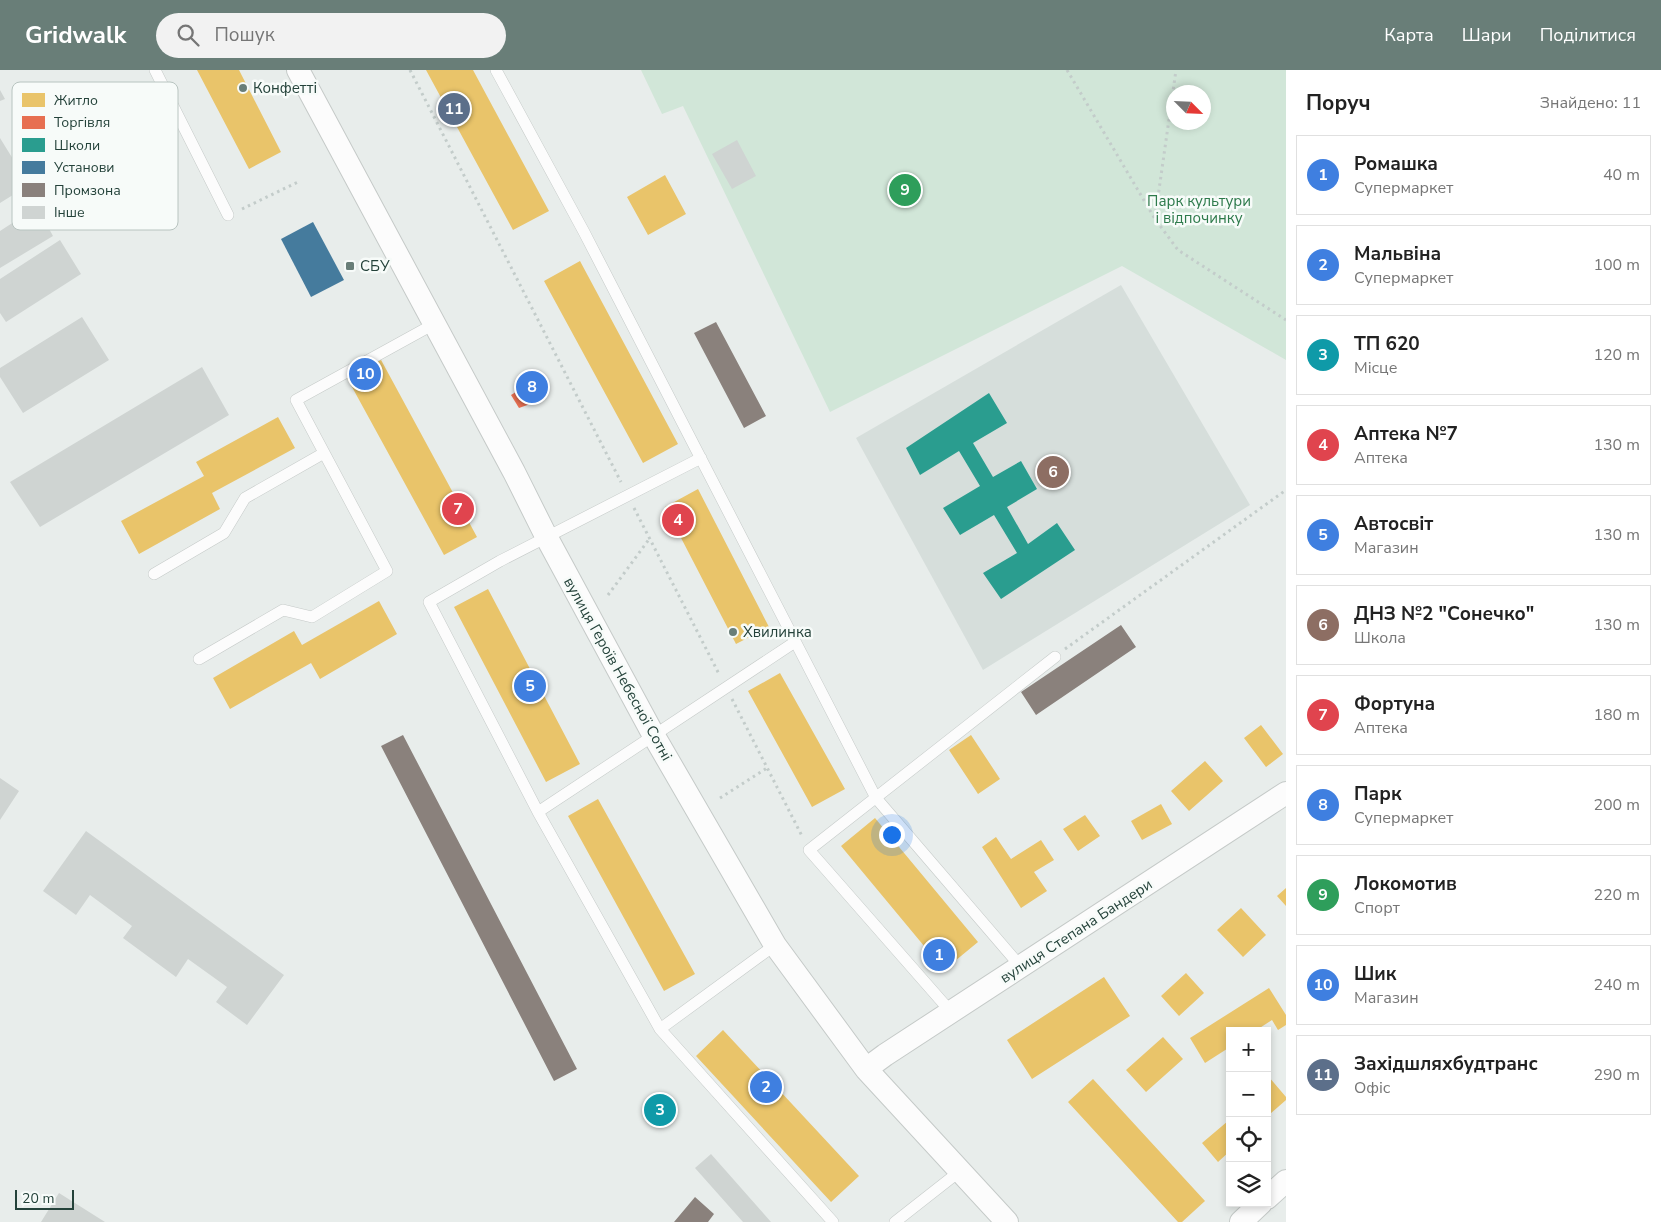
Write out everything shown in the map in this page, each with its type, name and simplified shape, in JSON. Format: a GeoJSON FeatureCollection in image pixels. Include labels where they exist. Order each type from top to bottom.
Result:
{"type":"FeatureCollection","features":[{"type":"Feature","properties":{"kind":"street","name":"вулиця Героїв Небесної Сотні"},"geometry":{"type":"LineString","coordinates":[[298,70],[654,736],[775,945],[866,1069],[1007,1222]]}},
{"type":"Feature","properties":{"kind":"street","name":"вулиця Степана Бандери"},"geometry":{"type":"LineString","coordinates":[[866,1069],[1285,795]]}},
{"type":"Feature","properties":{"kind":"street"},"geometry":{"type":"LineString","coordinates":[[1257,1211],[1286,1180]]}},
{"type":"Feature","properties":{"kind":"lane"},"geometry":{"type":"LineString","coordinates":[[155,70],[161,82]]}},
{"type":"Feature","properties":{"kind":"lane"},"geometry":{"type":"LineString","coordinates":[[496,70],[584,232],[876,798],[1022,967]]}},
{"type":"Feature","properties":{"kind":"lane"},"geometry":{"type":"LineString","coordinates":[[178,116],[228,215]]}},
{"type":"Feature","properties":{"kind":"lane"},"geometry":{"type":"LineString","coordinates":[[199,658],[283,610],[312,617],[388,571],[296,400],[434,324]]}},
{"type":"Feature","properties":{"kind":"lane"},"geometry":{"type":"LineString","coordinates":[[154,574],[224,533],[245,498],[324,453]]}},
{"type":"Feature","properties":{"kind":"lane"},"geometry":{"type":"LineString","coordinates":[[701,458],[500,561],[429,602],[538,812],[660,1030],[833,1222]]}},
{"type":"Feature","properties":{"kind":"lane"},"geometry":{"type":"LineString","coordinates":[[538,812],[795,642]]}},
{"type":"Feature","properties":{"kind":"lane"},"geometry":{"type":"LineString","coordinates":[[951,1012],[809,850],[1055,657]]}},
{"type":"Feature","properties":{"kind":"lane"},"geometry":{"type":"LineString","coordinates":[[660,1030],[775,945]]}},
{"type":"Feature","properties":{"kind":"lane"},"geometry":{"type":"LineString","coordinates":[[896,1222],[960,1171]]}},
{"type":"Feature","properties":{"kind":"path"},"geometry":{"type":"LineString","coordinates":[[410,70],[809,850]]}},
{"type":"Feature","properties":{"kind":"path"},"geometry":{"type":"LineString","coordinates":[[1067,70],[1155,218],[1178,250],[1286,320]]}},
{"type":"Feature","properties":{"kind":"path"},"geometry":{"type":"LineString","coordinates":[[1155,218],[1176,70]]}},
{"type":"Feature","properties":{"kind":"path"},"geometry":{"type":"LineString","coordinates":[[228,215],[300,181]]}},
{"type":"Feature","properties":{"kind":"path"},"geometry":{"type":"LineString","coordinates":[[1055,657],[1286,490]]}},
{"type":"Feature","properties":{"kind":"path"},"geometry":{"type":"LineString","coordinates":[[608,595],[650,538]]}},
{"type":"Feature","properties":{"kind":"path"},"geometry":{"type":"LineString","coordinates":[[720,798],[767,768]]}},
{"type":"Feature","properties":{"kind":"shaded area"},"geometry":{"type":"Polygon","coordinates":[[[1121,285],[1250,505],[983,670],[856,438],[1121,285]]]}},
{"type":"Feature","properties":{"kind":"green space","name":"Парк культури і відпочинку"},"geometry":{"type":"Polygon","coordinates":[[[641,70],[1286,70],[1286,360],[1122,266],[830,412],[683,106],[662,114],[641,70]]]}},
{"type":"Feature","properties":{"kind":"building: Житло"},"geometry":{"type":"Polygon","coordinates":[[[197,70],[239,70],[281,152],[249,169],[197,70]]]}},
{"type":"Feature","properties":{"kind":"building: Житло"},"geometry":{"type":"Polygon","coordinates":[[[426,70],[473,70],[549,211],[513,230],[426,70]]]}},
{"type":"Feature","properties":{"kind":"building: Житло"},"geometry":{"type":"Polygon","coordinates":[[[665,175],[686,214],[648,235],[627,197],[665,175]]]}},
{"type":"Feature","properties":{"kind":"building: Житло"},"geometry":{"type":"Polygon","coordinates":[[[580,261],[678,444],[643,463],[544,281],[580,261]]]}},
{"type":"Feature","properties":{"kind":"building: Житло"},"geometry":{"type":"Polygon","coordinates":[[[380,358],[477,537],[444,555],[346,376],[380,358]]]}},
{"type":"Feature","properties":{"kind":"building: Житло"},"geometry":{"type":"Polygon","coordinates":[[[278,417],[295,448],[212,493],[220,509],[139,554],[121,521],[204,476],[196,462],[278,417]]]}},
{"type":"Feature","properties":{"kind":"building: Житло"},"geometry":{"type":"Polygon","coordinates":[[[698,489],[769,627],[736,644],[665,507],[698,489]]]}},
{"type":"Feature","properties":{"kind":"building: Житло"},"geometry":{"type":"Polygon","coordinates":[[[488,589],[580,764],[546,782],[454,607],[488,589]]]}},
{"type":"Feature","properties":{"kind":"building: Житло"},"geometry":{"type":"Polygon","coordinates":[[[379,601],[397,634],[320,679],[311,663],[230,709],[213,678],[294,631],[302,645],[379,601]]]}},
{"type":"Feature","properties":{"kind":"building: Житло"},"geometry":{"type":"Polygon","coordinates":[[[780,673],[845,789],[812,807],[748,691],[780,673]]]}},
{"type":"Feature","properties":{"kind":"building: Житло"},"geometry":{"type":"Polygon","coordinates":[[[1261,725],[1283,754],[1266,767],[1244,738],[1261,725]]]}},
{"type":"Feature","properties":{"kind":"building: Житло"},"geometry":{"type":"Polygon","coordinates":[[[971,735],[1000,779],[978,794],[949,750],[971,735]]]}},
{"type":"Feature","properties":{"kind":"building: Житло"},"geometry":{"type":"Polygon","coordinates":[[[1205,761],[1223,781],[1189,811],[1171,791],[1205,761]]]}},
{"type":"Feature","properties":{"kind":"building: Житло"},"geometry":{"type":"Polygon","coordinates":[[[598,799],[695,974],[664,991],[568,816],[598,799]]]}},
{"type":"Feature","properties":{"kind":"building: Житло"},"geometry":{"type":"Polygon","coordinates":[[[1161,804],[1172,824],[1142,840],[1131,821],[1161,804]]]}},
{"type":"Feature","properties":{"kind":"building: Житло"},"geometry":{"type":"Polygon","coordinates":[[[1085,815],[1100,836],[1078,851],[1063,829],[1085,815]]]}},
{"type":"Feature","properties":{"kind":"building: Житло"},"geometry":{"type":"Polygon","coordinates":[[[875,818],[978,942],[944,970],[841,846],[875,818]]]}},
{"type":"Feature","properties":{"kind":"building: Житло"},"geometry":{"type":"Polygon","coordinates":[[[996,837],[1011,859],[1041,840],[1054,860],[1034,872],[1047,891],[1021,908],[982,847],[996,837]]]}},
{"type":"Feature","properties":{"kind":"building: Житло"},"geometry":{"type":"Polygon","coordinates":[[[1286,888],[1286,906],[1277,896],[1286,888]]]}},
{"type":"Feature","properties":{"kind":"building: Житло"},"geometry":{"type":"Polygon","coordinates":[[[1241,908],[1266,935],[1243,957],[1217,930],[1241,908]]]}},
{"type":"Feature","properties":{"kind":"building: Житло"},"geometry":{"type":"Polygon","coordinates":[[[1186,973],[1204,993],[1179,1016],[1161,996],[1186,973]]]}},
{"type":"Feature","properties":{"kind":"building: Житло"},"geometry":{"type":"Polygon","coordinates":[[[1104,977],[1130,1016],[1032,1079],[1007,1040],[1104,977]]]}},
{"type":"Feature","properties":{"kind":"building: Житло"},"geometry":{"type":"Polygon","coordinates":[[[1269,988],[1286,1015],[1286,1025],[1278,1030],[1272,1020],[1261,1027],[1226,1027],[1226,1050],[1205,1063],[1190,1038],[1269,988]]]}},
{"type":"Feature","properties":{"kind":"building: Житло"},"geometry":{"type":"Polygon","coordinates":[[[723,1030],[859,1176],[831,1202],[696,1056],[723,1030]]]}},
{"type":"Feature","properties":{"kind":"building: Житло"},"geometry":{"type":"Polygon","coordinates":[[[1163,1037],[1183,1059],[1146,1092],[1126,1070],[1163,1037]]]}},
{"type":"Feature","properties":{"kind":"building: Житло"},"geometry":{"type":"Polygon","coordinates":[[[1093,1079],[1205,1201],[1182,1222],[1178,1222],[1068,1102],[1093,1079]]]}},
{"type":"Feature","properties":{"kind":"building: Житло"},"geometry":{"type":"Polygon","coordinates":[[[1271,1079],[1286,1097],[1286,1100],[1271,1113],[1271,1079]]]}},
{"type":"Feature","properties":{"kind":"building: Житло"},"geometry":{"type":"Polygon","coordinates":[[[1226,1123],[1226,1155],[1218,1162],[1202,1143],[1226,1123]]]}},
{"type":"Feature","properties":{"kind":"building: Торгівля"},"geometry":{"type":"Polygon","coordinates":[[[537,379],[544,399],[519,408],[511,395],[537,379]]]}},
{"type":"Feature","properties":{"kind":"building: Школи"},"geometry":{"type":"Polygon","coordinates":[[[989,393],[1007,423],[973,443],[993,477],[1021,461],[1037,489],[1007,507],[1028,544],[1057,523],[1075,550],[1001,599],[983,573],[1017,553],[994,515],[960,535],[943,508],[980,486],[959,451],[920,475],[906,448],[989,393]]]}},
{"type":"Feature","properties":{"kind":"building: Установи"},"geometry":{"type":"Polygon","coordinates":[[[313,222],[344,280],[311,297],[281,239],[313,222]]]}},
{"type":"Feature","properties":{"kind":"building: Промзона"},"geometry":{"type":"Polygon","coordinates":[[[716,322],[766,416],[744,428],[694,333],[716,322]]]}},
{"type":"Feature","properties":{"kind":"building: Промзона"},"geometry":{"type":"Polygon","coordinates":[[[1121,625],[1136,647],[1036,715],[1021,692],[1121,625]]]}},
{"type":"Feature","properties":{"kind":"building: Промзона"},"geometry":{"type":"Polygon","coordinates":[[[403,735],[577,1069],[554,1081],[381,746],[403,735]]]}},
{"type":"Feature","properties":{"kind":"building: Промзона"},"geometry":{"type":"Polygon","coordinates":[[[695,1197],[714,1214],[708,1222],[674,1222],[695,1197]]]}},
{"type":"Feature","properties":{"kind":"building: Інше"},"geometry":{"type":"Polygon","coordinates":[[[0,90],[5,99],[0,101],[0,90]]]}},
{"type":"Feature","properties":{"kind":"building: Інше"},"geometry":{"type":"Polygon","coordinates":[[[0,138],[12,157],[12,196],[0,203],[0,138]]]}},
{"type":"Feature","properties":{"kind":"building: Інше"},"geometry":{"type":"Polygon","coordinates":[[[737,140],[756,176],[732,189],[712,154],[737,140]]]}},
{"type":"Feature","properties":{"kind":"building: Інше"},"geometry":{"type":"Polygon","coordinates":[[[12,223],[12,230],[50,230],[53,236],[0,268],[0,231],[12,223]]]}},
{"type":"Feature","properties":{"kind":"building: Інше"},"geometry":{"type":"Polygon","coordinates":[[[60,240],[81,274],[6,322],[0,313],[0,279],[60,240]]]}},
{"type":"Feature","properties":{"kind":"building: Інше"},"geometry":{"type":"Polygon","coordinates":[[[82,317],[109,360],[23,413],[0,377],[0,368],[82,317]]]}},
{"type":"Feature","properties":{"kind":"building: Інше"},"geometry":{"type":"Polygon","coordinates":[[[202,367],[229,415],[40,527],[10,482],[202,367]]]}},
{"type":"Feature","properties":{"kind":"building: Інше"},"geometry":{"type":"Polygon","coordinates":[[[0,778],[19,791],[0,820],[0,778]]]}},
{"type":"Feature","properties":{"kind":"building: Інше"},"geometry":{"type":"Polygon","coordinates":[[[86,831],[284,975],[247,1025],[216,1002],[227,987],[188,959],[176,977],[123,938],[132,926],[90,895],[76,915],[43,891],[86,831]]]}},
{"type":"Feature","properties":{"kind":"building: Інше"},"geometry":{"type":"Polygon","coordinates":[[[660,1095],[675,1109],[659,1126],[644,1111],[660,1095]]]}},
{"type":"Feature","properties":{"kind":"building: Інше"},"geometry":{"type":"Polygon","coordinates":[[[711,1154],[771,1222],[743,1222],[695,1168],[711,1154]]]}},
{"type":"Feature","properties":{"kind":"building: Інше"},"geometry":{"type":"Polygon","coordinates":[[[59,1193],[105,1222],[41,1222],[59,1193]]]}},
{"type":"Feature","properties":{"kind":"place","name":"Конфетті"},"geometry":{"type":"Point","coordinates":[243,88]}},
{"type":"Feature","properties":{"kind":"place","name":"Західшляхбудтранс"},"geometry":{"type":"Point","coordinates":[454,109]}},
{"type":"Feature","properties":{"kind":"place","name":"Локомотив"},"geometry":{"type":"Point","coordinates":[905,190]}},
{"type":"Feature","properties":{"kind":"place","name":"СБУ"},"geometry":{"type":"Point","coordinates":[350,266]}},
{"type":"Feature","properties":{"kind":"place","name":"Шик"},"geometry":{"type":"Point","coordinates":[365,374]}},
{"type":"Feature","properties":{"kind":"place","name":"Парк"},"geometry":{"type":"Point","coordinates":[532,387]}},
{"type":"Feature","properties":{"kind":"place","name":"ДНЗ №2 \"Сонечко\""},"geometry":{"type":"Point","coordinates":[1053,472]}},
{"type":"Feature","properties":{"kind":"place","name":"Фортуна"},"geometry":{"type":"Point","coordinates":[458,509]}},
{"type":"Feature","properties":{"kind":"place","name":"Аптека №7"},"geometry":{"type":"Point","coordinates":[678,520]}},
{"type":"Feature","properties":{"kind":"place","name":"Хвилинка"},"geometry":{"type":"Point","coordinates":[733,632]}},
{"type":"Feature","properties":{"kind":"place","name":"Автосвіт"},"geometry":{"type":"Point","coordinates":[530,686]}},
{"type":"Feature","properties":{"kind":"place","name":"Ромашка"},"geometry":{"type":"Point","coordinates":[939,955]}},
{"type":"Feature","properties":{"kind":"place","name":"Мальвіна"},"geometry":{"type":"Point","coordinates":[766,1087]}},
{"type":"Feature","properties":{"kind":"place","name":"ТП 620"},"geometry":{"type":"Point","coordinates":[660,1110]}}]}
